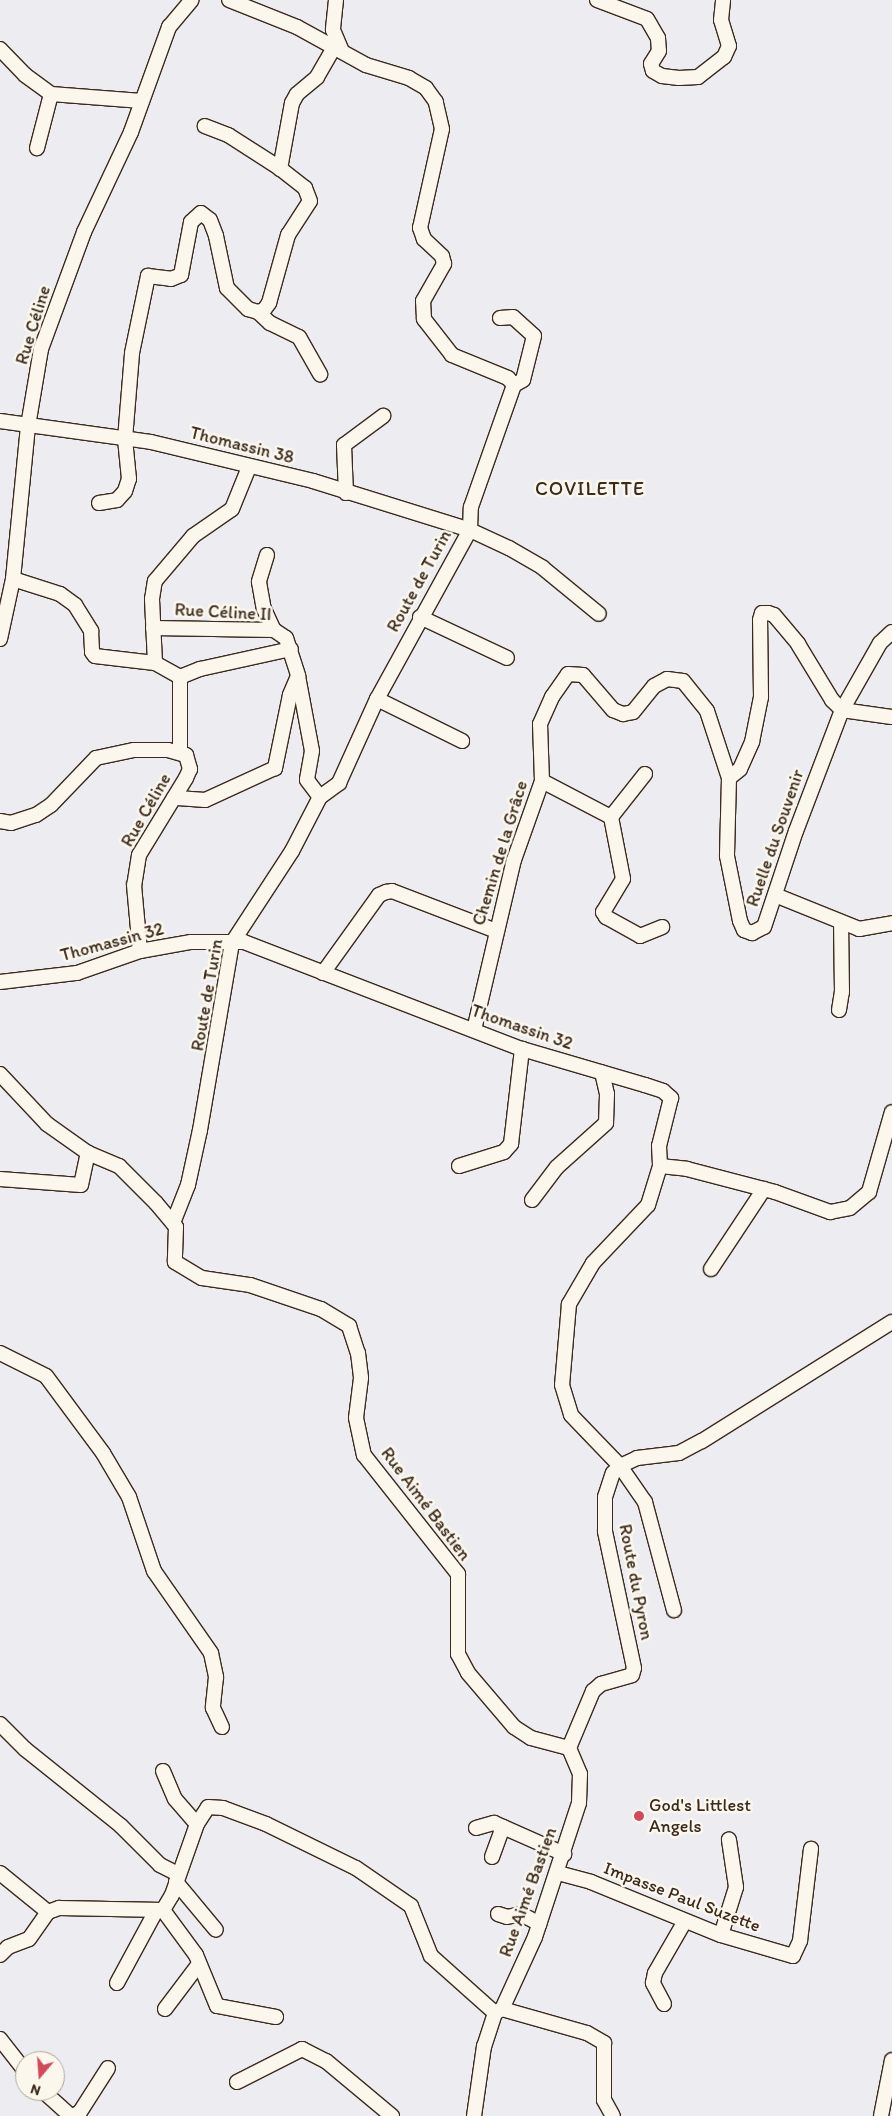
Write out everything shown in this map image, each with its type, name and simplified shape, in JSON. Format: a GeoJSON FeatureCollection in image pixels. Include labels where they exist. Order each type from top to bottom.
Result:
{"type":"FeatureCollection","features":[{"type":"Feature","properties":{"kind":"street","name":"Rue Céline"},"geometry":{"type":"LineString","coordinates":[[0,638],[13,579],[28,426],[41,349],[84,232],[131,132],[174,18],[192,0]]}},
{"type":"Feature","properties":{"kind":"street"},"geometry":{"type":"LineString","coordinates":[[229,0],[297,27],[366,65],[409,78],[426,88],[436,102],[442,129],[420,228],[424,239],[442,256],[444,264],[423,301],[422,312],[452,355],[508,378],[514,386]]}},
{"type":"Feature","properties":{"kind":"street"},"geometry":{"type":"LineString","coordinates":[[280,168],[292,103],[297,94],[317,77],[335,47],[333,30],[336,0]]}},
{"type":"Feature","properties":{"kind":"street"},"geometry":{"type":"LineString","coordinates":[[597,0],[647,19],[658,38],[659,51],[651,64],[653,71],[662,76],[680,78],[698,77],[724,57],[729,46],[721,20],[723,0]]}},
{"type":"Feature","properties":{"kind":"street"},"geometry":{"type":"LineString","coordinates":[[0,49],[25,75],[51,94],[142,101]]}},
{"type":"Feature","properties":{"kind":"street"},"geometry":{"type":"LineString","coordinates":[[37,148],[51,94]]}},
{"type":"Feature","properties":{"kind":"street"},"geometry":{"type":"LineString","coordinates":[[205,126],[228,135],[280,168],[305,188],[310,201],[288,235],[269,303],[258,312]]}},
{"type":"Feature","properties":{"kind":"street"},"geometry":{"type":"LineString","coordinates":[[99,503],[117,500],[125,491],[129,479],[125,439],[132,353],[146,280],[152,275],[168,279],[181,275],[191,222],[197,214],[202,213],[210,220],[227,288],[248,309],[258,312],[270,324],[299,337],[320,374]]}},
{"type":"Feature","properties":{"kind":"street","name":"Route de Turin"},"geometry":{"type":"LineString","coordinates":[[173,1223],[188,1185],[200,1130],[232,943],[292,851],[320,798],[339,783],[377,699],[420,617],[470,530],[472,507],[514,386],[523,380],[534,336],[512,317],[500,318]]}},
{"type":"Feature","properties":{"kind":"street"},"geometry":{"type":"LineString","coordinates":[[346,493],[344,445],[383,416]]}},
{"type":"Feature","properties":{"kind":"street","name":"Thomassin 38"},"geometry":{"type":"LineString","coordinates":[[0,421],[151,442],[313,481],[346,493],[470,530],[509,548],[543,568],[599,614]]}},
{"type":"Feature","properties":{"kind":"street","name":"Rue Céline II"},"geometry":{"type":"LineString","coordinates":[[155,663],[153,628],[155,581],[193,536],[232,509],[249,467]]}},
{"type":"Feature","properties":{"kind":"street"},"geometry":{"type":"LineString","coordinates":[[267,555],[258,582],[264,609],[274,630]]}},
{"type":"Feature","properties":{"kind":"street"},"geometry":{"type":"LineString","coordinates":[[13,579],[60,594],[75,605],[91,631],[92,652],[95,656],[155,663],[180,677],[214,665],[291,649]]}},
{"type":"Feature","properties":{"kind":"street"},"geometry":{"type":"LineString","coordinates":[[729,778],[740,768],[752,742],[761,697],[762,613],[774,615],[798,644],[832,700],[842,710],[892,717]]}},
{"type":"Feature","properties":{"kind":"street"},"geometry":{"type":"LineString","coordinates":[[420,617],[508,658]]}},
{"type":"Feature","properties":{"kind":"street","name":"Rue Céline II"},"geometry":{"type":"LineString","coordinates":[[153,628],[274,630],[286,638],[298,676],[312,751],[307,780],[320,798]]}},
{"type":"Feature","properties":{"kind":"street","name":"Ruelle du Souvenir"},"geometry":{"type":"LineString","coordinates":[[729,778],[727,856],[744,930],[752,933],[764,928],[842,710],[880,643],[892,632]]}},
{"type":"Feature","properties":{"kind":"street","name":"Chemin de la Grâce"},"geometry":{"type":"LineString","coordinates":[[474,1030],[514,860],[542,781],[540,724],[552,697],[568,674],[576,672],[583,675],[613,710],[622,714],[633,712],[654,686],[667,678],[683,680],[707,711],[729,778]]}},
{"type":"Feature","properties":{"kind":"street"},"geometry":{"type":"LineString","coordinates":[[174,798],[205,800],[269,774],[275,768],[290,695],[298,676]]}},
{"type":"Feature","properties":{"kind":"street","name":"Rue Céline"},"geometry":{"type":"LineString","coordinates":[[180,677],[180,752]]}},
{"type":"Feature","properties":{"kind":"street"},"geometry":{"type":"LineString","coordinates":[[377,699],[462,741]]}},
{"type":"Feature","properties":{"kind":"street","name":"Rue Céline"},"geometry":{"type":"LineString","coordinates":[[0,821],[11,823],[36,815],[51,805],[96,758],[134,750],[180,752],[186,756],[190,770],[139,855],[134,885],[140,951]]}},
{"type":"Feature","properties":{"kind":"street"},"geometry":{"type":"LineString","coordinates":[[645,774],[612,817],[623,879],[603,912],[606,917],[640,936],[662,927]]}},
{"type":"Feature","properties":{"kind":"street"},"geometry":{"type":"LineString","coordinates":[[542,781],[612,817]]}},
{"type":"Feature","properties":{"kind":"street"},"geometry":{"type":"LineString","coordinates":[[324,973],[379,895],[386,892],[392,892],[496,931]]}},
{"type":"Feature","properties":{"kind":"street"},"geometry":{"type":"LineString","coordinates":[[775,895],[841,924],[867,930],[892,923]]}},
{"type":"Feature","properties":{"kind":"street"},"geometry":{"type":"LineString","coordinates":[[839,1010],[842,992],[841,924]]}},
{"type":"Feature","properties":{"kind":"street","name":"Thomassin 32"},"geometry":{"type":"LineString","coordinates":[[0,982],[77,973],[140,951],[191,942],[244,942],[269,949],[324,973],[522,1049],[663,1091],[670,1098],[658,1146],[660,1166]]}},
{"type":"Feature","properties":{"kind":"street"},"geometry":{"type":"LineString","coordinates":[[458,1166],[504,1152],[511,1144],[522,1049]]}},
{"type":"Feature","properties":{"kind":"street"},"geometry":{"type":"LineString","coordinates":[[532,1200],[557,1167],[606,1123],[607,1094],[602,1073]]}},
{"type":"Feature","properties":{"kind":"street"},"geometry":{"type":"LineString","coordinates":[[0,1074],[47,1124],[88,1153],[119,1166],[173,1223]]}},
{"type":"Feature","properties":{"kind":"street"},"geometry":{"type":"LineString","coordinates":[[674,1610],[645,1502],[620,1466],[571,1415],[562,1385],[569,1304],[592,1263],[648,1206],[660,1166],[686,1169],[764,1189],[830,1212],[850,1208],[869,1192],[892,1112]]}},
{"type":"Feature","properties":{"kind":"street"},"geometry":{"type":"LineString","coordinates":[[0,1179],[82,1185],[88,1153]]}},
{"type":"Feature","properties":{"kind":"street"},"geometry":{"type":"LineString","coordinates":[[711,1269],[764,1189]]}},
{"type":"Feature","properties":{"kind":"street","name":"Rue Aimé Bastien"},"geometry":{"type":"LineString","coordinates":[[173,1223],[176,1227],[175,1262],[202,1278],[250,1285],[321,1308],[349,1326],[358,1353],[361,1378],[356,1418],[364,1454],[458,1574],[458,1654],[504,1718],[531,1738],[569,1748],[580,1774],[579,1793],[558,1873],[540,1924],[484,2046],[474,2116]]}},
{"type":"Feature","properties":{"kind":"street"},"geometry":{"type":"LineString","coordinates":[[620,1466],[637,1458],[679,1453],[702,1442],[892,1322]]}},
{"type":"Feature","properties":{"kind":"street"},"geometry":{"type":"LineString","coordinates":[[0,1354],[46,1376],[103,1453],[129,1497],[154,1571],[211,1653],[216,1677],[213,1708],[222,1727]]}},
{"type":"Feature","properties":{"kind":"street","name":"Route du Pyron"},"geometry":{"type":"LineString","coordinates":[[569,1748],[593,1691],[601,1684],[632,1675],[634,1668],[605,1531],[605,1497],[613,1473],[620,1466]]}},
{"type":"Feature","properties":{"kind":"street"},"geometry":{"type":"LineString","coordinates":[[0,1724],[24,1749],[121,1826],[160,1865],[177,1878],[216,1930]]}},
{"type":"Feature","properties":{"kind":"street"},"geometry":{"type":"LineString","coordinates":[[163,1771],[175,1800],[197,1824]]}},
{"type":"Feature","properties":{"kind":"street"},"geometry":{"type":"LineString","coordinates":[[117,1983],[177,1878],[197,1824],[208,1807],[223,1808],[266,1824],[356,1868],[411,1906],[431,1956],[499,2011],[587,2033],[604,2043],[604,2100],[613,2116]]}},
{"type":"Feature","properties":{"kind":"street"},"geometry":{"type":"LineString","coordinates":[[476,1828],[494,1823],[564,1854]]}},
{"type":"Feature","properties":{"kind":"street"},"geometry":{"type":"LineString","coordinates":[[492,1857],[503,1826]]}},
{"type":"Feature","properties":{"kind":"street"},"geometry":{"type":"LineString","coordinates":[[721,1935],[736,1886],[729,1840]]}},
{"type":"Feature","properties":{"kind":"street","name":"Impasse Paul Suzette"},"geometry":{"type":"LineString","coordinates":[[558,1873],[592,1882],[721,1935],[793,1956],[800,1941],[811,1850]]}},
{"type":"Feature","properties":{"kind":"street"},"geometry":{"type":"LineString","coordinates":[[0,1873],[48,1912]]}},
{"type":"Feature","properties":{"kind":"street"},"geometry":{"type":"LineString","coordinates":[[0,1955],[8,1947],[29,1939],[48,1912],[72,1907],[159,1910]]}},
{"type":"Feature","properties":{"kind":"street"},"geometry":{"type":"LineString","coordinates":[[159,1910],[199,1964],[217,2006],[276,2017]]}},
{"type":"Feature","properties":{"kind":"street"},"geometry":{"type":"LineString","coordinates":[[498,1914],[507,1917],[521,1914],[540,1924]]}},
{"type":"Feature","properties":{"kind":"street"},"geometry":{"type":"LineString","coordinates":[[664,2004],[653,1982],[655,1973],[685,1921]]}},
{"type":"Feature","properties":{"kind":"street"},"geometry":{"type":"LineString","coordinates":[[165,2009],[199,1964]]}},
{"type":"Feature","properties":{"kind":"street"},"geometry":{"type":"LineString","coordinates":[[0,2039],[15,2058]]}},
{"type":"Feature","properties":{"kind":"street"},"geometry":{"type":"LineString","coordinates":[[238,2082],[302,2049],[326,2061],[392,2116]]}},
{"type":"Feature","properties":{"kind":"street"},"geometry":{"type":"LineString","coordinates":[[881,2116],[892,2060]]}},
{"type":"Feature","properties":{"kind":"street"},"geometry":{"type":"LineString","coordinates":[[54,2101],[67,2115],[80,2112],[108,2068]]}},
{"type":"Feature","properties":{"kind":"place","name":"God's Littlest Angels"},"geometry":{"type":"Point","coordinates":[639,1816]}},
{"type":"Feature","properties":{"kind":"district","name":"COVILETTE"},"geometry":{"type":"Point","coordinates":[590,488]}}]}
